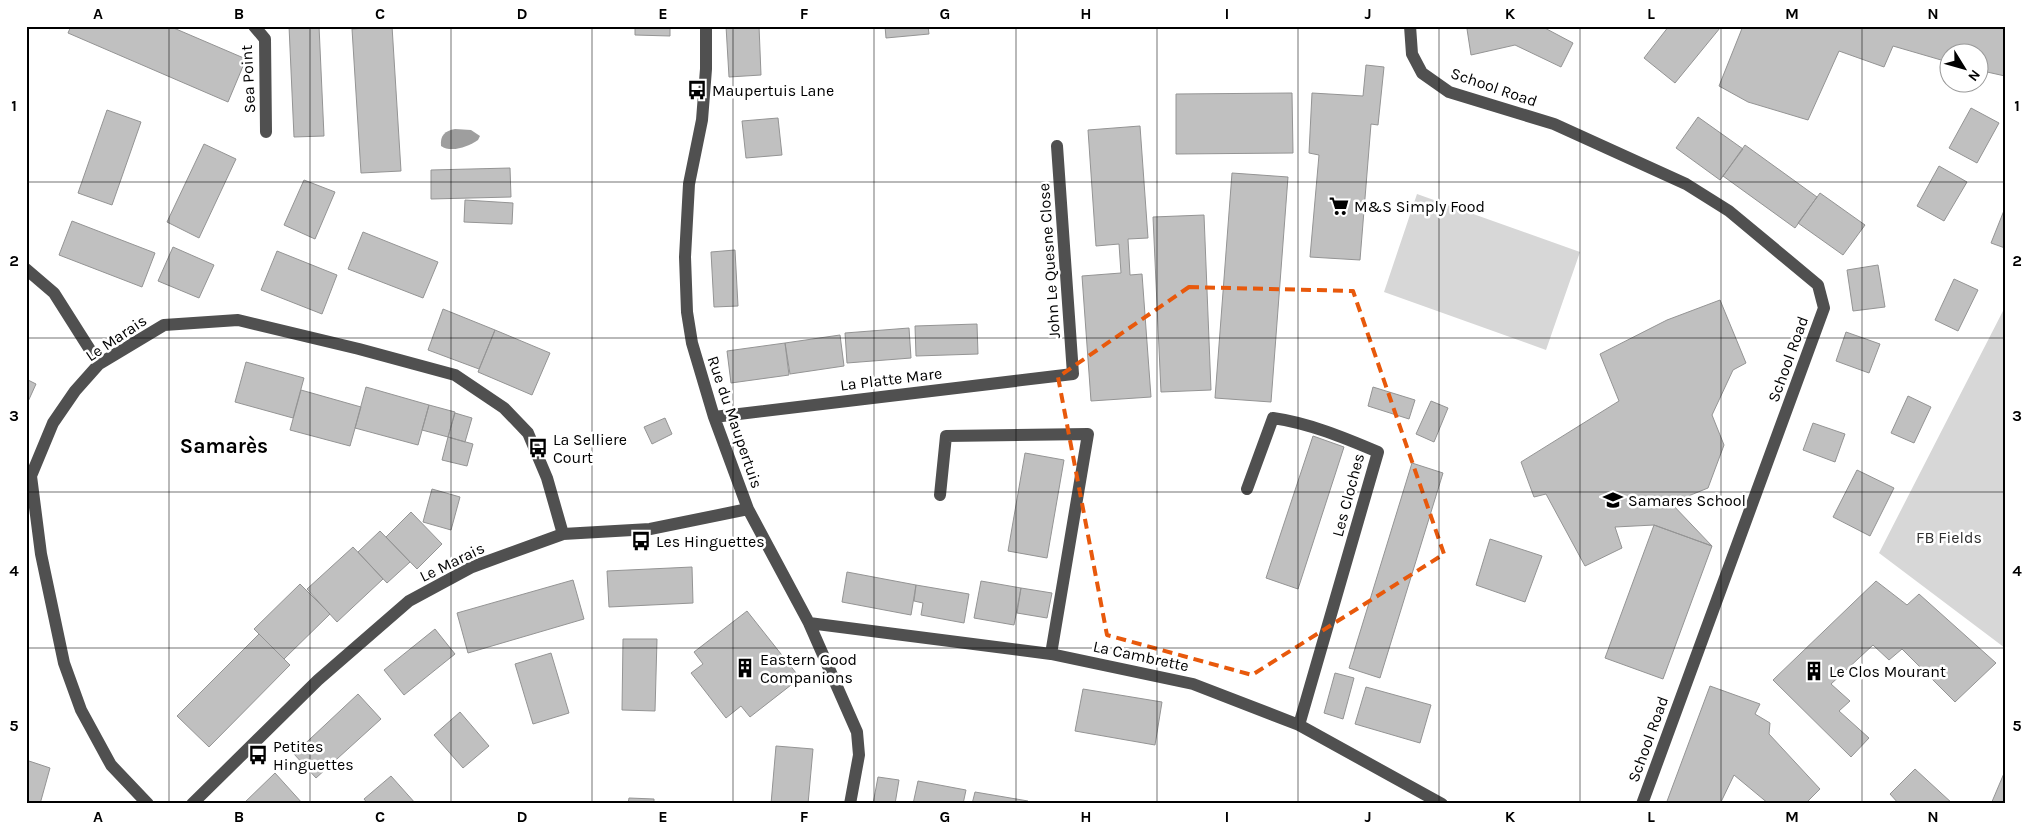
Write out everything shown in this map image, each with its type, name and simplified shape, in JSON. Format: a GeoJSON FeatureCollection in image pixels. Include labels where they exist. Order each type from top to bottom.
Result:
{"type":"FeatureCollection","features":[{"type":"Feature","properties":{"kind":"street","name":"Sea Point"},"geometry":{"type":"LineString","coordinates":[[254,26],[264,40],[266,132]]}},
{"type":"Feature","properties":{"kind":"street","name":"Rue du Maupertuis"},"geometry":{"type":"LineString","coordinates":[[706,26],[705,86],[702,120],[689,184],[685,265],[687,312],[692,342],[714,417],[748,509],[809,623],[857,732],[859,755],[850,804]]}},
{"type":"Feature","properties":{"kind":"street","name":"School Road"},"geometry":{"type":"LineString","coordinates":[[1410,26],[1412,54],[1422,74],[1449,92],[1554,124],[1686,184],[1729,211],[1818,285],[1824,308],[1642,804]]}},
{"type":"Feature","properties":{"kind":"street","name":"John Le Quesne Close"},"geometry":{"type":"LineString","coordinates":[[1057,146],[1073,374]]}},
{"type":"Feature","properties":{"kind":"street"},"geometry":{"type":"LineString","coordinates":[[26,269],[54,293],[99,364]]}},
{"type":"Feature","properties":{"kind":"street","name":"Le Marais"},"geometry":{"type":"LineString","coordinates":[[148,804],[111,765],[80,710],[64,663],[43,563],[31,476],[53,423],[75,391],[99,364],[164,325],[238,320],[455,374],[504,408],[528,433],[547,478],[564,534]]}},
{"type":"Feature","properties":{"kind":"street","name":"La Platte Mare"},"geometry":{"type":"LineString","coordinates":[[714,417],[1073,374]]}},
{"type":"Feature","properties":{"kind":"street","name":"Les Cloches"},"geometry":{"type":"LineString","coordinates":[[1247,489],[1273,418],[1288,420],[1345,438],[1378,452],[1299,725]]}},
{"type":"Feature","properties":{"kind":"street"},"geometry":{"type":"LineString","coordinates":[[940,495],[946,436],[1088,434],[1051,654]]}},
{"type":"Feature","properties":{"kind":"street","name":"Le Marais"},"geometry":{"type":"LineString","coordinates":[[192,804],[318,680],[408,602],[472,567],[564,534],[650,529],[748,509]]}},
{"type":"Feature","properties":{"kind":"street","name":"La Cambrette"},"geometry":{"type":"LineString","coordinates":[[809,623],[1051,654],[1193,684],[1299,725],[1442,804]]}},
{"type":"Feature","properties":{"kind":"highlighted area"},"geometry":{"type":"Polygon","coordinates":[[[1189,287],[1353,291],[1444,554],[1252,675],[1107,635],[1058,377],[1189,287]]]}},
{"type":"Feature","properties":{"kind":"green space"},"geometry":{"type":"Polygon","coordinates":[[[1417,194],[1580,252],[1546,350],[1384,292],[1417,194]]]}},
{"type":"Feature","properties":{"kind":"green space","name":"FB Fields"},"geometry":{"type":"Polygon","coordinates":[[[2005,307],[2005,648],[1879,553],[2005,307]]]}},
{"type":"Feature","properties":{"kind":"shaded area"},"geometry":{"type":"Polygon","coordinates":[[[455,129],[471,130],[480,136],[474,143],[465,147],[450,149],[441,146],[441,139],[444,134],[455,129]]]}},
{"type":"Feature","properties":{"kind":"building"},"geometry":{"type":"Polygon","coordinates":[[[71,26],[169,26],[246,59],[228,102],[68,33],[71,26]]]}},
{"type":"Feature","properties":{"kind":"building"},"geometry":{"type":"Polygon","coordinates":[[[289,26],[319,26],[324,136],[294,137],[289,26]]]}},
{"type":"Feature","properties":{"kind":"building"},"geometry":{"type":"Polygon","coordinates":[[[392,26],[401,171],[361,173],[352,29],[392,26]]]}},
{"type":"Feature","properties":{"kind":"building"},"geometry":{"type":"Polygon","coordinates":[[[635,26],[670,26],[670,36],[635,35],[635,26]]]}},
{"type":"Feature","properties":{"kind":"building"},"geometry":{"type":"Polygon","coordinates":[[[726,26],[759,26],[761,75],[729,77],[726,26]]]}},
{"type":"Feature","properties":{"kind":"building"},"geometry":{"type":"Polygon","coordinates":[[[885,26],[928,26],[929,34],[886,38],[885,26]]]}},
{"type":"Feature","properties":{"kind":"building"},"geometry":{"type":"Polygon","coordinates":[[[1475,26],[1541,26],[1573,43],[1561,67],[1515,45],[1471,55],[1467,29],[1475,26]]]}},
{"type":"Feature","properties":{"kind":"building"},"geometry":{"type":"Polygon","coordinates":[[[1669,26],[1720,28],[1675,83],[1644,58],[1669,26]]]}},
{"type":"Feature","properties":{"kind":"building"},"geometry":{"type":"Polygon","coordinates":[[[1743,26],[2005,26],[2005,76],[1988,72],[1988,42],[1938,42],[1938,59],[1893,46],[1884,67],[1839,51],[1808,120],[1748,102],[1719,86],[1743,26]]]}},
{"type":"Feature","properties":{"kind":"building","name":"M&S Simply Food"},"geometry":{"type":"Polygon","coordinates":[[[1366,65],[1384,67],[1378,125],[1371,124],[1360,260],[1310,257],[1319,155],[1309,153],[1312,93],[1363,96],[1366,65]]]}},
{"type":"Feature","properties":{"kind":"building"},"geometry":{"type":"Polygon","coordinates":[[[1292,93],[1293,153],[1176,154],[1176,94],[1292,93]]]}},
{"type":"Feature","properties":{"kind":"building"},"geometry":{"type":"Polygon","coordinates":[[[1971,108],[1999,123],[1977,163],[1949,148],[1971,108]]]}},
{"type":"Feature","properties":{"kind":"building"},"geometry":{"type":"Polygon","coordinates":[[[107,110],[141,122],[112,205],[78,193],[107,110]]]}},
{"type":"Feature","properties":{"kind":"building"},"geometry":{"type":"Polygon","coordinates":[[[1698,117],[1743,149],[1720,180],[1676,148],[1698,117]]]}},
{"type":"Feature","properties":{"kind":"building"},"geometry":{"type":"Polygon","coordinates":[[[778,118],[782,155],[746,158],[742,121],[778,118]]]}},
{"type":"Feature","properties":{"kind":"building"},"geometry":{"type":"Polygon","coordinates":[[[1140,126],[1148,238],[1128,239],[1130,275],[1142,274],[1151,397],[1091,401],[1082,276],[1121,273],[1119,244],[1096,246],[1088,130],[1140,126]]]}},
{"type":"Feature","properties":{"kind":"building"},"geometry":{"type":"Polygon","coordinates":[[[204,144],[236,159],[199,238],[167,222],[204,144]]]}},
{"type":"Feature","properties":{"kind":"building"},"geometry":{"type":"Polygon","coordinates":[[[1745,145],[1817,197],[1795,228],[1723,176],[1745,145]]]}},
{"type":"Feature","properties":{"kind":"building"},"geometry":{"type":"Polygon","coordinates":[[[1939,166],[1967,182],[1944,221],[1917,206],[1939,166]]]}},
{"type":"Feature","properties":{"kind":"building"},"geometry":{"type":"Polygon","coordinates":[[[510,168],[511,197],[431,199],[431,170],[510,168]]]}},
{"type":"Feature","properties":{"kind":"building"},"geometry":{"type":"Polygon","coordinates":[[[1232,173],[1288,177],[1271,402],[1215,398],[1232,173]]]}},
{"type":"Feature","properties":{"kind":"building"},"geometry":{"type":"Polygon","coordinates":[[[304,180],[335,192],[315,239],[284,225],[304,180]]]}},
{"type":"Feature","properties":{"kind":"building"},"geometry":{"type":"Polygon","coordinates":[[[1820,193],[1865,225],[1843,255],[1798,223],[1820,193]]]}},
{"type":"Feature","properties":{"kind":"building"},"geometry":{"type":"Polygon","coordinates":[[[465,200],[513,203],[512,224],[464,222],[465,200]]]}},
{"type":"Feature","properties":{"kind":"building"},"geometry":{"type":"Polygon","coordinates":[[[2005,208],[2005,248],[1991,243],[2005,208]]]}},
{"type":"Feature","properties":{"kind":"building"},"geometry":{"type":"Polygon","coordinates":[[[1204,215],[1211,390],[1161,392],[1153,217],[1204,215]]]}},
{"type":"Feature","properties":{"kind":"building"},"geometry":{"type":"Polygon","coordinates":[[[72,221],[155,253],[142,287],[59,255],[72,221]]]}},
{"type":"Feature","properties":{"kind":"building"},"geometry":{"type":"Polygon","coordinates":[[[363,232],[438,262],[423,298],[348,269],[363,232]]]}},
{"type":"Feature","properties":{"kind":"building"},"geometry":{"type":"Polygon","coordinates":[[[173,247],[214,265],[199,298],[158,281],[173,247]]]}},
{"type":"Feature","properties":{"kind":"building"},"geometry":{"type":"Polygon","coordinates":[[[735,250],[738,306],[714,307],[711,252],[735,250]]]}},
{"type":"Feature","properties":{"kind":"building"},"geometry":{"type":"Polygon","coordinates":[[[277,251],[337,275],[322,314],[261,290],[277,251]]]}},
{"type":"Feature","properties":{"kind":"building"},"geometry":{"type":"Polygon","coordinates":[[[1878,265],[1885,307],[1853,311],[1847,270],[1878,265]]]}},
{"type":"Feature","properties":{"kind":"building"},"geometry":{"type":"Polygon","coordinates":[[[1954,279],[1978,290],[1958,331],[1935,320],[1954,279]]]}},
{"type":"Feature","properties":{"kind":"building"},"geometry":{"type":"Polygon","coordinates":[[[1720,300],[1746,363],[1733,370],[1712,415],[1724,445],[1708,488],[1671,503],[1712,546],[1654,525],[1615,527],[1622,548],[1585,566],[1546,494],[1534,497],[1521,462],[1619,401],[1600,354],[1667,320],[1720,300]]]}},
{"type":"Feature","properties":{"kind":"building"},"geometry":{"type":"Polygon","coordinates":[[[443,309],[495,330],[479,369],[428,350],[443,309]]]}},
{"type":"Feature","properties":{"kind":"building"},"geometry":{"type":"Polygon","coordinates":[[[977,324],[978,354],[916,356],[915,326],[977,324]]]}},
{"type":"Feature","properties":{"kind":"building"},"geometry":{"type":"Polygon","coordinates":[[[909,328],[911,358],[847,363],[845,333],[909,328]]]}},
{"type":"Feature","properties":{"kind":"building"},"geometry":{"type":"Polygon","coordinates":[[[495,330],[550,353],[532,395],[478,372],[495,330]]]}},
{"type":"Feature","properties":{"kind":"building"},"geometry":{"type":"Polygon","coordinates":[[[1846,332],[1880,344],[1869,373],[1836,361],[1846,332]]]}},
{"type":"Feature","properties":{"kind":"building"},"geometry":{"type":"Polygon","coordinates":[[[840,335],[844,366],[790,374],[785,343],[840,335]]]}},
{"type":"Feature","properties":{"kind":"building"},"geometry":{"type":"Polygon","coordinates":[[[785,343],[789,375],[731,383],[727,351],[785,343]]]}},
{"type":"Feature","properties":{"kind":"building"},"geometry":{"type":"Polygon","coordinates":[[[246,362],[304,378],[293,418],[235,402],[246,362]]]}},
{"type":"Feature","properties":{"kind":"building"},"geometry":{"type":"Polygon","coordinates":[[[26,379],[36,384],[26,406],[26,379]]]}},
{"type":"Feature","properties":{"kind":"building"},"geometry":{"type":"Polygon","coordinates":[[[366,387],[429,405],[418,445],[355,428],[366,387]]]}},
{"type":"Feature","properties":{"kind":"building"},"geometry":{"type":"Polygon","coordinates":[[[1373,387],[1415,400],[1409,419],[1368,406],[1373,387]]]}},
{"type":"Feature","properties":{"kind":"building"},"geometry":{"type":"Polygon","coordinates":[[[301,390],[361,407],[350,446],[290,430],[301,390]]]}},
{"type":"Feature","properties":{"kind":"building"},"geometry":{"type":"Polygon","coordinates":[[[1908,396],[1931,407],[1914,443],[1891,433],[1908,396]]]}},
{"type":"Feature","properties":{"kind":"building"},"geometry":{"type":"Polygon","coordinates":[[[1431,401],[1448,408],[1434,442],[1416,434],[1431,401]]]}},
{"type":"Feature","properties":{"kind":"building"},"geometry":{"type":"Polygon","coordinates":[[[429,405],[455,412],[448,437],[422,430],[429,405]]]}},
{"type":"Feature","properties":{"kind":"building"},"geometry":{"type":"Polygon","coordinates":[[[455,413],[472,418],[465,442],[448,437],[455,413]]]}},
{"type":"Feature","properties":{"kind":"building"},"geometry":{"type":"Polygon","coordinates":[[[665,418],[672,434],[652,444],[644,427],[665,418]]]}},
{"type":"Feature","properties":{"kind":"building"},"geometry":{"type":"Polygon","coordinates":[[[1813,423],[1845,434],[1835,462],[1803,450],[1813,423]]]}},
{"type":"Feature","properties":{"kind":"building"},"geometry":{"type":"Polygon","coordinates":[[[1313,436],[1344,447],[1298,589],[1266,578],[1313,436]]]}},
{"type":"Feature","properties":{"kind":"building"},"geometry":{"type":"Polygon","coordinates":[[[448,437],[473,444],[467,466],[442,460],[448,437]]]}},
{"type":"Feature","properties":{"kind":"building"},"geometry":{"type":"Polygon","coordinates":[[[1025,453],[1064,460],[1047,558],[1008,551],[1025,453]]]}},
{"type":"Feature","properties":{"kind":"building"},"geometry":{"type":"Polygon","coordinates":[[[1412,463],[1443,473],[1380,678],[1349,668],[1412,463]]]}},
{"type":"Feature","properties":{"kind":"building"},"geometry":{"type":"Polygon","coordinates":[[[1857,470],[1894,488],[1870,536],[1833,517],[1857,470]]]}},
{"type":"Feature","properties":{"kind":"building"},"geometry":{"type":"Polygon","coordinates":[[[432,489],[460,497],[451,530],[423,522],[432,489]]]}},
{"type":"Feature","properties":{"kind":"building"},"geometry":{"type":"Polygon","coordinates":[[[411,512],[442,544],[417,569],[386,537],[411,512]]]}},
{"type":"Feature","properties":{"kind":"building"},"geometry":{"type":"Polygon","coordinates":[[[1654,525],[1712,546],[1663,679],[1605,658],[1654,525]]]}},
{"type":"Feature","properties":{"kind":"building"},"geometry":{"type":"Polygon","coordinates":[[[380,531],[410,562],[387,583],[358,552],[380,531]]]}},
{"type":"Feature","properties":{"kind":"building"},"geometry":{"type":"Polygon","coordinates":[[[1490,539],[1542,556],[1525,602],[1476,585],[1490,539]]]}},
{"type":"Feature","properties":{"kind":"building"},"geometry":{"type":"Polygon","coordinates":[[[353,547],[383,579],[337,622],[307,589],[353,547]]]}},
{"type":"Feature","properties":{"kind":"building"},"geometry":{"type":"Polygon","coordinates":[[[692,567],[693,603],[609,607],[607,571],[692,567]]]}},
{"type":"Feature","properties":{"kind":"building"},"geometry":{"type":"Polygon","coordinates":[[[847,572],[916,585],[911,615],[842,602],[847,572]]]}},
{"type":"Feature","properties":{"kind":"building"},"geometry":{"type":"Polygon","coordinates":[[[573,580],[584,619],[468,653],[457,613],[573,580]]]}},
{"type":"Feature","properties":{"kind":"building"},"geometry":{"type":"Polygon","coordinates":[[[981,581],[1021,588],[1014,625],[974,618],[981,581]]]}},
{"type":"Feature","properties":{"kind":"building","name":"Le Clos Mourant"},"geometry":{"type":"Polygon","coordinates":[[[1876,581],[1907,605],[1919,594],[1996,663],[1955,702],[1902,649],[1889,660],[1873,645],[1831,684],[1850,701],[1839,711],[1869,738],[1851,757],[1773,680],[1876,581]]]}},
{"type":"Feature","properties":{"kind":"building"},"geometry":{"type":"Polygon","coordinates":[[[300,584],[330,614],[284,659],[254,629],[300,584]]]}},
{"type":"Feature","properties":{"kind":"building"},"geometry":{"type":"Polygon","coordinates":[[[916,585],[969,594],[964,623],[921,615],[923,603],[914,601],[916,585]]]}},
{"type":"Feature","properties":{"kind":"building"},"geometry":{"type":"Polygon","coordinates":[[[1021,588],[1052,593],[1047,618],[1017,613],[1021,588]]]}},
{"type":"Feature","properties":{"kind":"building","name":"Eastern Good Companions"},"geometry":{"type":"Polygon","coordinates":[[[747,611],[800,678],[750,717],[741,706],[726,718],[691,673],[703,664],[694,652],[747,611]]]}},
{"type":"Feature","properties":{"kind":"building"},"geometry":{"type":"Polygon","coordinates":[[[435,629],[455,654],[404,695],[384,670],[435,629]]]}},
{"type":"Feature","properties":{"kind":"building"},"geometry":{"type":"Polygon","coordinates":[[[259,634],[290,665],[209,747],[177,716],[259,634]]]}},
{"type":"Feature","properties":{"kind":"building"},"geometry":{"type":"Polygon","coordinates":[[[623,639],[657,639],[655,711],[622,710],[623,639]]]}},
{"type":"Feature","properties":{"kind":"building"},"geometry":{"type":"Polygon","coordinates":[[[551,653],[569,713],[533,724],[515,664],[551,653]]]}},
{"type":"Feature","properties":{"kind":"building"},"geometry":{"type":"Polygon","coordinates":[[[1335,673],[1354,678],[1343,719],[1324,713],[1335,673]]]}},
{"type":"Feature","properties":{"kind":"building"},"geometry":{"type":"Polygon","coordinates":[[[1710,686],[1760,704],[1755,714],[1770,723],[1769,734],[1820,789],[1805,804],[1769,804],[1734,775],[1720,804],[1666,804],[1710,686]]]}},
{"type":"Feature","properties":{"kind":"building"},"geometry":{"type":"Polygon","coordinates":[[[1366,687],[1431,705],[1420,743],[1355,724],[1366,687]]]}},
{"type":"Feature","properties":{"kind":"building"},"geometry":{"type":"Polygon","coordinates":[[[1083,689],[1162,702],[1155,745],[1075,731],[1083,689]]]}},
{"type":"Feature","properties":{"kind":"building"},"geometry":{"type":"Polygon","coordinates":[[[358,694],[381,719],[316,778],[294,754],[358,694]]]}},
{"type":"Feature","properties":{"kind":"building"},"geometry":{"type":"Polygon","coordinates":[[[460,712],[489,746],[463,768],[434,735],[460,712]]]}},
{"type":"Feature","properties":{"kind":"building"},"geometry":{"type":"Polygon","coordinates":[[[776,746],[813,749],[808,804],[771,804],[776,746]]]}},
{"type":"Feature","properties":{"kind":"building"},"geometry":{"type":"Polygon","coordinates":[[[26,760],[50,768],[40,804],[26,804],[26,760]]]}},
{"type":"Feature","properties":{"kind":"building"},"geometry":{"type":"Polygon","coordinates":[[[1915,769],[1953,804],[1899,804],[1890,794],[1915,769]]]}},
{"type":"Feature","properties":{"kind":"building"},"geometry":{"type":"Polygon","coordinates":[[[2005,771],[2005,804],[1991,804],[2005,771]]]}},
{"type":"Feature","properties":{"kind":"building"},"geometry":{"type":"Polygon","coordinates":[[[275,773],[303,804],[243,804],[275,773]]]}},
{"type":"Feature","properties":{"kind":"building"},"geometry":{"type":"Polygon","coordinates":[[[391,776],[416,804],[368,804],[364,799],[391,776]]]}},
{"type":"Feature","properties":{"kind":"building"},"geometry":{"type":"Polygon","coordinates":[[[878,777],[899,780],[895,804],[873,804],[878,777]]]}},
{"type":"Feature","properties":{"kind":"building"},"geometry":{"type":"Polygon","coordinates":[[[918,781],[966,790],[963,804],[913,804],[918,781]]]}},
{"type":"Feature","properties":{"kind":"building"},"geometry":{"type":"Polygon","coordinates":[[[975,792],[1028,801],[1028,804],[972,804],[975,792]]]}},
{"type":"Feature","properties":{"kind":"building"},"geometry":{"type":"Polygon","coordinates":[[[629,798],[654,799],[654,804],[628,804],[629,798]]]}},
{"type":"Feature","properties":{"kind":"place","name":"Maupertuis Lane"},"geometry":{"type":"Point","coordinates":[697,90]}},
{"type":"Feature","properties":{"kind":"place","name":"M&S Simply Food"},"geometry":{"type":"Point","coordinates":[1339,206]}},
{"type":"Feature","properties":{"kind":"place","name":"La Selliere Court"},"geometry":{"type":"Point","coordinates":[538,448]}},
{"type":"Feature","properties":{"kind":"place","name":"Samares School"},"geometry":{"type":"Point","coordinates":[1613,500]}},
{"type":"Feature","properties":{"kind":"place","name":"Les Hinguettes"},"geometry":{"type":"Point","coordinates":[641,541]}},
{"type":"Feature","properties":{"kind":"place","name":"Eastern Good Companions"},"geometry":{"type":"Point","coordinates":[745,668]}},
{"type":"Feature","properties":{"kind":"place","name":"Le Clos Mourant"},"geometry":{"type":"Point","coordinates":[1814,671]}},
{"type":"Feature","properties":{"kind":"place","name":"Petites Hinguettes"},"geometry":{"type":"Point","coordinates":[258,755]}},
{"type":"Feature","properties":{"kind":"district","name":"Samarès"},"geometry":{"type":"Point","coordinates":[224,446]}}]}
